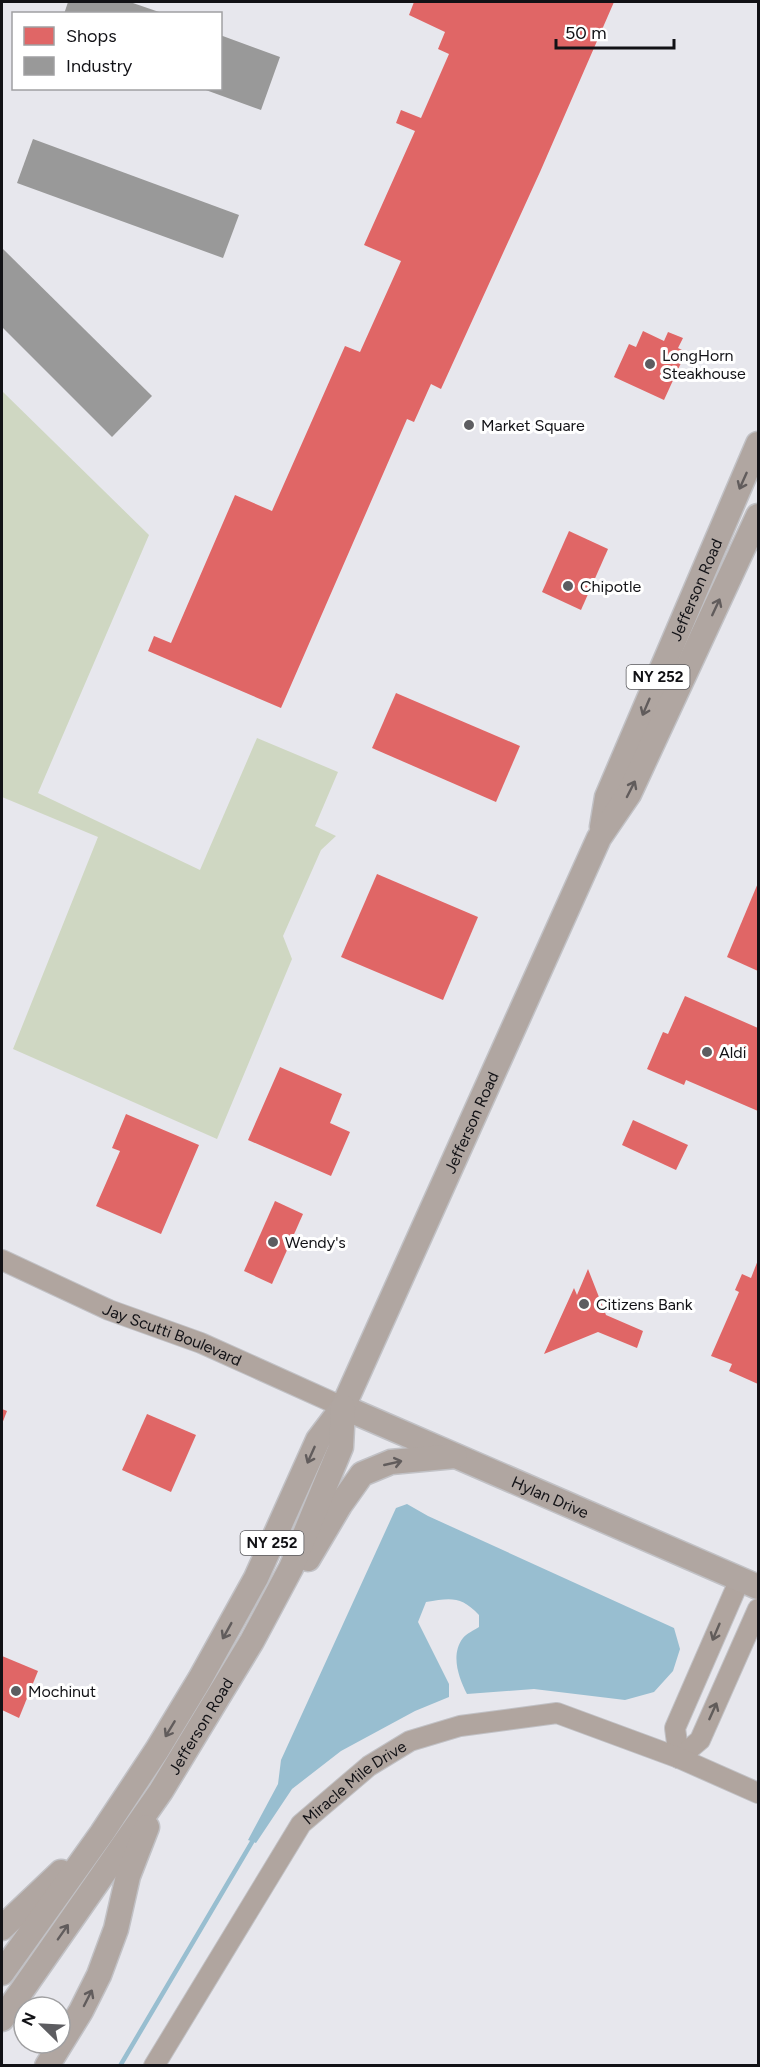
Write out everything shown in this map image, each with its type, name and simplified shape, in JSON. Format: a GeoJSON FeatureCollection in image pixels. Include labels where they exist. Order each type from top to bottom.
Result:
{"type":"FeatureCollection","features":[{"type":"Feature","properties":{"kind":"main road","name":"Jefferson Road"},"geometry":{"type":"LineString","coordinates":[[599,838],[607,797],[759,444]]}},
{"type":"Feature","properties":{"kind":"main road","name":"Jefferson Road"},"geometry":{"type":"LineString","coordinates":[[2,1973],[102,1833],[157,1750],[200,1679],[256,1578],[318,1440],[343,1407],[599,838],[629,794],[756,526]]}},
{"type":"Feature","properties":{"kind":"main road","name":"Jefferson Road"},"geometry":{"type":"LineString","coordinates":[[2,2019],[161,1791],[276,1598],[291,1569],[341,1447],[343,1407]]}},
{"type":"Feature","properties":{"kind":"main road","name":"Hylan Drive"},"geometry":{"type":"LineString","coordinates":[[343,1407],[749,1583]]}},
{"type":"Feature","properties":{"kind":"main road"},"geometry":{"type":"LineString","coordinates":[[276,1598],[310,1557],[340,1505],[362,1474],[391,1462],[456,1456]]}},
{"type":"Feature","properties":{"kind":"main road"},"geometry":{"type":"LineString","coordinates":[[47,2066],[81,2011],[99,1976],[116,1929],[128,1876],[161,1791]]}},
{"type":"Feature","properties":{"kind":"main road"},"geometry":{"type":"LineString","coordinates":[[2,1928],[102,1833]]}},
{"type":"Feature","properties":{"kind":"street"},"geometry":{"type":"LineString","coordinates":[[726,518],[756,526]]}},
{"type":"Feature","properties":{"kind":"street","name":"Jay Scutti Boulevard"},"geometry":{"type":"LineString","coordinates":[[2,1260],[109,1310],[201,1343],[343,1407]]}},
{"type":"Feature","properties":{"kind":"street"},"geometry":{"type":"LineString","coordinates":[[679,1758],[675,1728],[749,1583]]}},
{"type":"Feature","properties":{"kind":"street"},"geometry":{"type":"LineString","coordinates":[[679,1758],[700,1740],[759,1609]]}},
{"type":"Feature","properties":{"kind":"street","name":"Miracle Mile Drive"},"geometry":{"type":"LineString","coordinates":[[154,2066],[301,1824],[369,1766],[410,1741],[460,1726],[557,1713],[679,1758],[759,1793]]}},
{"type":"Feature","properties":{"kind":"green space"},"geometry":{"type":"Polygon","coordinates":[[[2,391],[149,535],[38,793],[200,870],[257,738],[338,772],[315,826],[336,836],[321,850],[283,936],[292,959],[217,1139],[13,1049],[98,837],[2,797],[2,391]]]}},
{"type":"Feature","properties":{"kind":"water"},"geometry":{"type":"Polygon","coordinates":[[[407,1504],[428,1516],[674,1628],[680,1649],[673,1671],[654,1692],[625,1700],[534,1689],[467,1694],[457,1666],[457,1652],[463,1638],[479,1627],[479,1615],[461,1601],[426,1602],[418,1622],[449,1684],[449,1697],[415,1711],[341,1751],[292,1789],[256,1843],[248,1840],[278,1784],[281,1760],[396,1508],[407,1504]]]}},
{"type":"Feature","properties":{"kind":"building: Shops"},"geometry":{"type":"Polygon","coordinates":[[[414,2],[614,2],[540,172],[441,389],[431,384],[414,422],[407,419],[281,708],[148,651],[154,636],[171,643],[235,495],[272,511],[345,346],[360,352],[401,261],[364,245],[415,131],[396,123],[401,110],[421,118],[449,54],[438,49],[445,32],[409,15],[414,2]]]}},
{"type":"Feature","properties":{"kind":"building: Shops","name":"LongHorn Steakhouse"},"geometry":{"type":"Polygon","coordinates":[[[643,331],[664,341],[668,332],[683,338],[678,348],[686,352],[664,400],[614,377],[629,344],[636,347],[643,331]]]}},
{"type":"Feature","properties":{"kind":"building: Shops"},"geometry":{"type":"Polygon","coordinates":[[[569,531],[608,549],[581,610],[542,592],[569,531]]]}},
{"type":"Feature","properties":{"kind":"building: Shops"},"geometry":{"type":"Polygon","coordinates":[[[396,693],[520,746],[496,802],[372,748],[396,693]]]}},
{"type":"Feature","properties":{"kind":"building: Shops"},"geometry":{"type":"Polygon","coordinates":[[[377,874],[478,917],[443,1000],[341,957],[377,874]]]}},
{"type":"Feature","properties":{"kind":"building: Shops"},"geometry":{"type":"Polygon","coordinates":[[[758,883],[758,971],[727,957],[758,883]]]}},
{"type":"Feature","properties":{"kind":"building: Shops","name":"Aldi"},"geometry":{"type":"Polygon","coordinates":[[[685,996],[758,1028],[758,1111],[686,1080],[684,1085],[647,1069],[663,1032],[668,1034],[685,996]]]}},
{"type":"Feature","properties":{"kind":"building: Shops"},"geometry":{"type":"Polygon","coordinates":[[[280,1067],[342,1094],[330,1123],[350,1132],[331,1176],[248,1140],[280,1067]]]}},
{"type":"Feature","properties":{"kind":"building: Shops"},"geometry":{"type":"Polygon","coordinates":[[[126,1114],[199,1145],[161,1234],[96,1206],[120,1151],[112,1148],[126,1114]]]}},
{"type":"Feature","properties":{"kind":"building: Shops"},"geometry":{"type":"Polygon","coordinates":[[[633,1120],[688,1145],[676,1170],[622,1145],[633,1120]]]}},
{"type":"Feature","properties":{"kind":"building: Shops","name":"Wendy's"},"geometry":{"type":"Polygon","coordinates":[[[275,1201],[303,1214],[272,1284],[244,1271],[275,1201]]]}},
{"type":"Feature","properties":{"kind":"building: Shops"},"geometry":{"type":"Polygon","coordinates":[[[758,1260],[758,1384],[729,1371],[732,1364],[711,1356],[739,1292],[735,1290],[742,1274],[751,1278],[758,1260]]]}},
{"type":"Feature","properties":{"kind":"building: Shops","name":"Citizens Bank"},"geometry":{"type":"Polygon","coordinates":[[[588,1269],[606,1315],[643,1331],[637,1348],[598,1332],[544,1354],[574,1288],[577,1295],[588,1269]]]}},
{"type":"Feature","properties":{"kind":"building: Shops"},"geometry":{"type":"Polygon","coordinates":[[[2,1409],[7,1411],[2,1424],[2,1409]]]}},
{"type":"Feature","properties":{"kind":"building: Shops"},"geometry":{"type":"Polygon","coordinates":[[[147,1414],[196,1435],[171,1492],[122,1470],[147,1414]]]}},
{"type":"Feature","properties":{"kind":"building: Shops","name":"Mochinut"},"geometry":{"type":"Polygon","coordinates":[[[2,1656],[38,1671],[19,1718],[2,1710],[2,1656]]]}},
{"type":"Feature","properties":{"kind":"building: Industry"},"geometry":{"type":"Polygon","coordinates":[[[68,2],[130,2],[159,12],[65,12],[68,2]]]}},
{"type":"Feature","properties":{"kind":"building: Industry"},"geometry":{"type":"Polygon","coordinates":[[[222,36],[280,57],[261,110],[206,90],[222,90],[222,36]]]}},
{"type":"Feature","properties":{"kind":"building: Industry"},"geometry":{"type":"Polygon","coordinates":[[[33,139],[239,215],[223,258],[17,183],[33,139]]]}},
{"type":"Feature","properties":{"kind":"building: Industry"},"geometry":{"type":"Polygon","coordinates":[[[2,248],[152,396],[112,437],[2,327],[2,248]]]}},
{"type":"Feature","properties":{"kind":"waterway"},"geometry":{"type":"LineString","coordinates":[[120,2066],[252,1842]]}},
{"type":"Feature","properties":{"kind":"place","name":"LongHorn Steakhouse"},"geometry":{"type":"Point","coordinates":[650,364]}},
{"type":"Feature","properties":{"kind":"place","name":"Market Square"},"geometry":{"type":"Point","coordinates":[469,425]}},
{"type":"Feature","properties":{"kind":"place","name":"Chipotle"},"geometry":{"type":"Point","coordinates":[568,586]}},
{"type":"Feature","properties":{"kind":"place","name":"Aldi"},"geometry":{"type":"Point","coordinates":[707,1052]}},
{"type":"Feature","properties":{"kind":"place","name":"Wendy's"},"geometry":{"type":"Point","coordinates":[273,1242]}},
{"type":"Feature","properties":{"kind":"place","name":"Citizens Bank"},"geometry":{"type":"Point","coordinates":[584,1304]}},
{"type":"Feature","properties":{"kind":"place","name":"Mochinut"},"geometry":{"type":"Point","coordinates":[16,1691]}}]}
